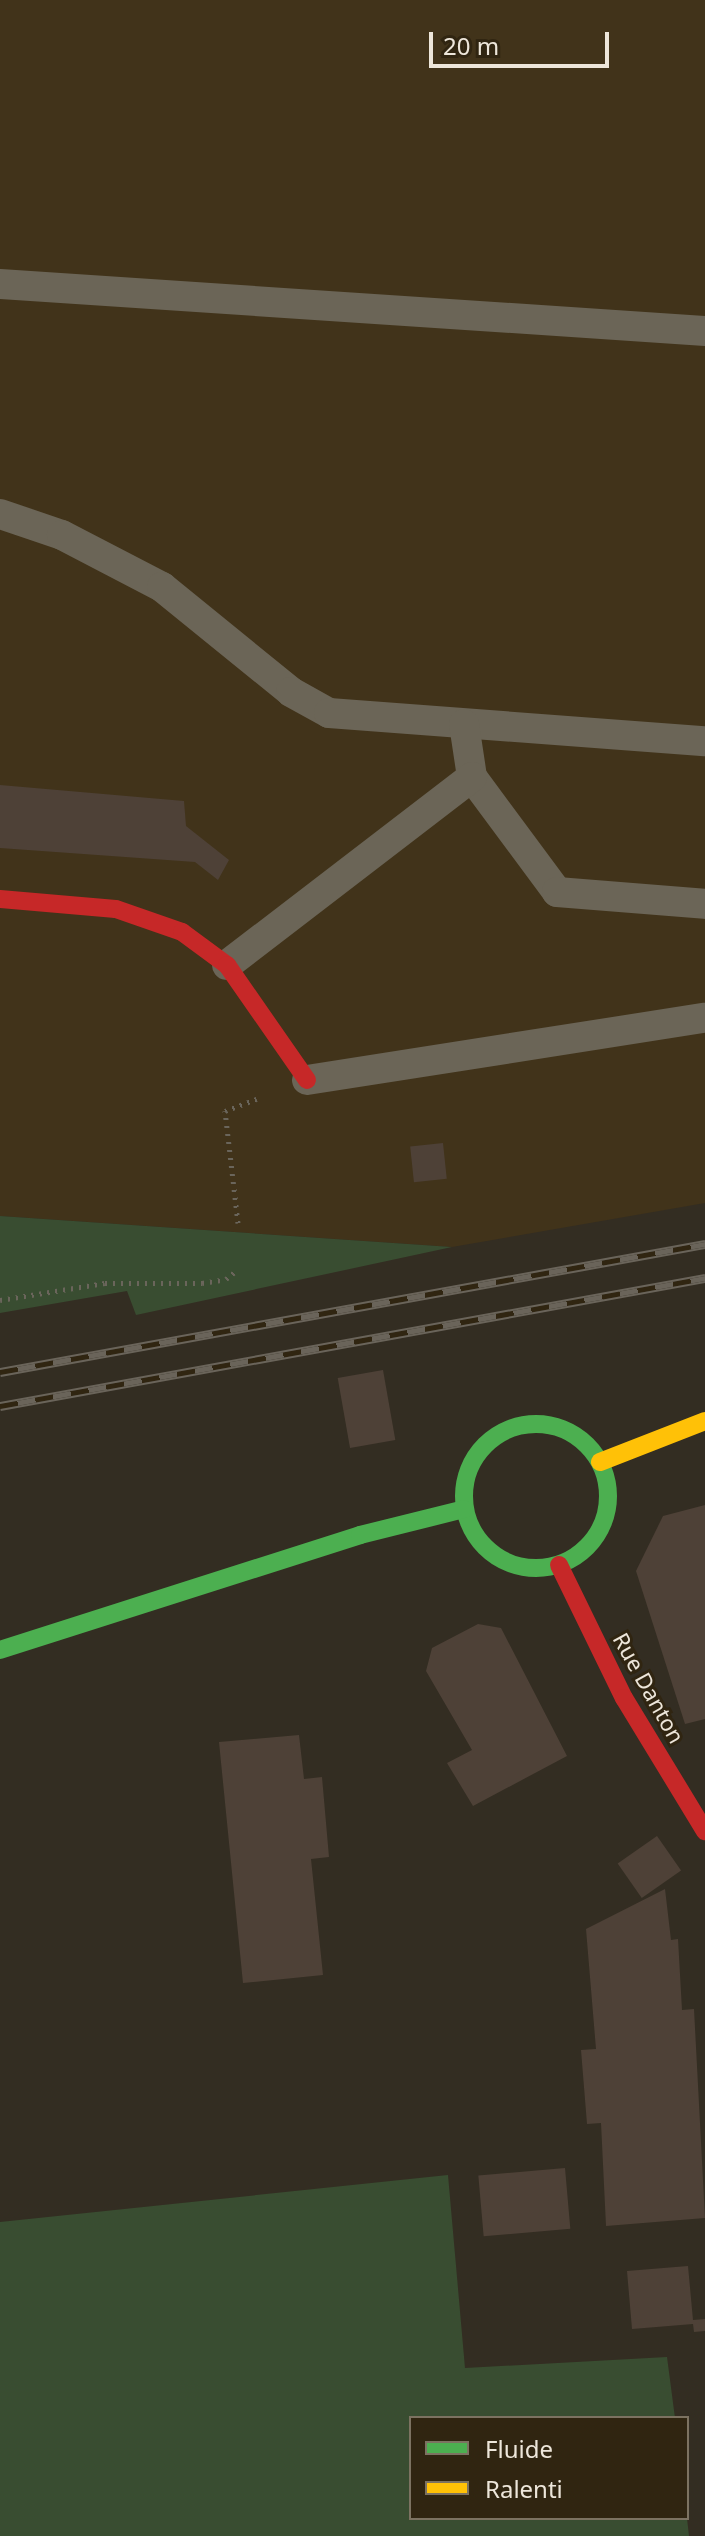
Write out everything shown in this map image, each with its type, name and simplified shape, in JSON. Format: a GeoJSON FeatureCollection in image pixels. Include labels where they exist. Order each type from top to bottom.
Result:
{"type":"FeatureCollection","features":[{"type":"Feature","properties":{"kind":"street"},"geometry":{"type":"LineString","coordinates":[[0,899],[128,913],[182,932],[227,965],[307,1080]]}},
{"type":"Feature","properties":{"kind":"street"},"geometry":{"type":"LineString","coordinates":[[600,1462],[705,1421]]}},
{"type":"Feature","properties":{"kind":"street"},"geometry":{"type":"LineString","coordinates":[[557,1427],[586,1444],[600,1462],[608,1495],[605,1517],[587,1546],[559,1565],[536,1569],[504,1561],[477,1540],[464,1509],[470,1464],[483,1445],[512,1428],[557,1427]]}},
{"type":"Feature","properties":{"kind":"street"},"geometry":{"type":"LineString","coordinates":[[0,1650],[360,1535],[464,1509]]}},
{"type":"Feature","properties":{"kind":"street","name":"Rue Danton"},"geometry":{"type":"LineString","coordinates":[[559,1565],[624,1698],[705,1831]]}},
{"type":"Feature","properties":{"kind":"lane"},"geometry":{"type":"LineString","coordinates":[[0,284],[705,331]]}},
{"type":"Feature","properties":{"kind":"lane"},"geometry":{"type":"LineString","coordinates":[[0,514],[62,535],[162,587],[291,692],[329,713],[705,741]]}},
{"type":"Feature","properties":{"kind":"lane"},"geometry":{"type":"LineString","coordinates":[[464,724],[472,777],[557,892],[705,904]]}},
{"type":"Feature","properties":{"kind":"lane"},"geometry":{"type":"LineString","coordinates":[[227,965],[472,777]]}},
{"type":"Feature","properties":{"kind":"lane"},"geometry":{"type":"LineString","coordinates":[[307,1080],[705,1018]]}},
{"type":"Feature","properties":{"kind":"path"},"geometry":{"type":"LineString","coordinates":[[238,1223],[225,1111],[307,1080]]}},
{"type":"Feature","properties":{"kind":"path"},"geometry":{"type":"LineString","coordinates":[[0,1300],[105,1283],[202,1283],[226,1279],[237,1270]]}},
{"type":"Feature","properties":{"kind":"shaded area"},"geometry":{"type":"Polygon","coordinates":[[[0,0],[705,0],[705,1203],[452,1247],[0,1216],[0,0]]]}},
{"type":"Feature","properties":{"kind":"green space"},"geometry":{"type":"Polygon","coordinates":[[[0,1216],[452,1247],[136,1315],[127,1291],[0,1313],[0,1216]]]}},
{"type":"Feature","properties":{"kind":"green space"},"geometry":{"type":"Polygon","coordinates":[[[448,2175],[465,2368],[667,2357],[675,2416],[409,2416],[409,2520],[687,2520],[689,2536],[0,2536],[0,2222],[448,2175]]]}},
{"type":"Feature","properties":{"kind":"building"},"geometry":{"type":"Polygon","coordinates":[[[0,785],[184,801],[186,826],[229,860],[218,880],[195,862],[0,848],[0,785]]]}},
{"type":"Feature","properties":{"kind":"building"},"geometry":{"type":"Polygon","coordinates":[[[443,1143],[447,1179],[414,1182],[410,1146],[443,1143]]]}},
{"type":"Feature","properties":{"kind":"building"},"geometry":{"type":"Polygon","coordinates":[[[383,1370],[395,1440],[350,1448],[338,1378],[383,1370]]]}},
{"type":"Feature","properties":{"kind":"building"},"geometry":{"type":"Polygon","coordinates":[[[705,1505],[705,1719],[685,1724],[636,1571],[663,1516],[705,1505]]]}},
{"type":"Feature","properties":{"kind":"building"},"geometry":{"type":"Polygon","coordinates":[[[478,1624],[501,1628],[567,1756],[473,1806],[447,1763],[472,1750],[426,1671],[432,1648],[478,1624]]]}},
{"type":"Feature","properties":{"kind":"building"},"geometry":{"type":"Polygon","coordinates":[[[299,1735],[304,1779],[322,1777],[329,1857],[311,1859],[323,1975],[243,1983],[219,1742],[299,1735]]]}},
{"type":"Feature","properties":{"kind":"building"},"geometry":{"type":"Polygon","coordinates":[[[657,1836],[681,1870],[642,1898],[618,1864],[657,1836]]]}},
{"type":"Feature","properties":{"kind":"building"},"geometry":{"type":"Polygon","coordinates":[[[665,1889],[671,1940],[678,1939],[682,2010],[694,2009],[705,2218],[606,2226],[601,2123],[587,2124],[581,2050],[596,2049],[586,1929],[665,1889]]]}},
{"type":"Feature","properties":{"kind":"building"},"geometry":{"type":"Polygon","coordinates":[[[565,2168],[570,2229],[484,2236],[478,2176],[565,2168]]]}},
{"type":"Feature","properties":{"kind":"building"},"geometry":{"type":"Polygon","coordinates":[[[688,2266],[693,2320],[705,2319],[705,2331],[694,2332],[693,2324],[632,2329],[627,2271],[688,2266]]]}},
{"type":"Feature","properties":{"kind":"railway"},"geometry":{"type":"LineString","coordinates":[[0,1372],[705,1244]]}},
{"type":"Feature","properties":{"kind":"railway"},"geometry":{"type":"LineString","coordinates":[[0,1406],[705,1278]]}},
{"type":"Feature","properties":{"kind":"traffic: fast"},"geometry":{"type":"LineString","coordinates":[[536,1424],[564,1429],[587,1445],[603,1468],[608,1496],[603,1524],[587,1547],[564,1563],[536,1568],[508,1563],[485,1547],[469,1524],[464,1496],[469,1468],[485,1445],[508,1429],[536,1424]]}},
{"type":"Feature","properties":{"kind":"traffic: fast"},"geometry":{"type":"LineString","coordinates":[[0,1650],[360,1535],[464,1509]]}},
{"type":"Feature","properties":{"kind":"traffic: slow"},"geometry":{"type":"LineString","coordinates":[[600,1462],[705,1421]]}},
{"type":"Feature","properties":{"kind":"traffic: jam"},"geometry":{"type":"LineString","coordinates":[[0,899],[116,909],[182,932],[227,965],[307,1080]]}},
{"type":"Feature","properties":{"kind":"traffic: jam"},"geometry":{"type":"LineString","coordinates":[[559,1565],[624,1698],[705,1831]]}}]}
